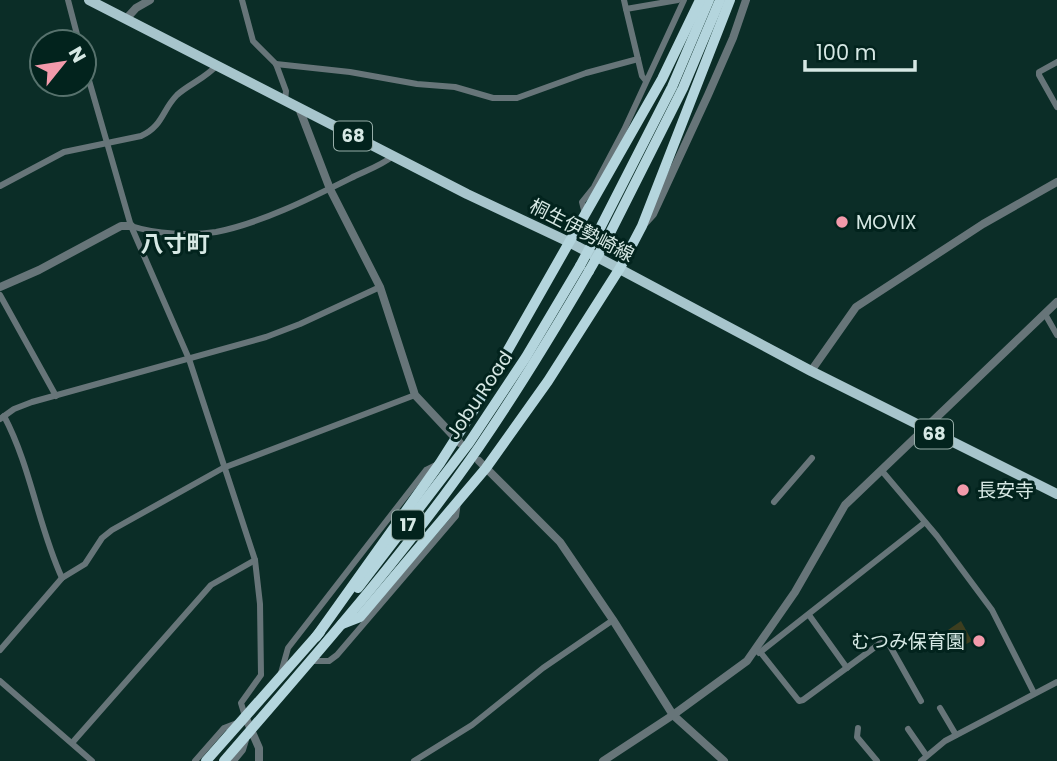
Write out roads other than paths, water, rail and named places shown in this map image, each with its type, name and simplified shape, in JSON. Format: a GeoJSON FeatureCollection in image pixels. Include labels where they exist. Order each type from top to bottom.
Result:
{"type":"FeatureCollection","features":[{"type":"Feature","properties":{"kind":"highway"},"geometry":{"type":"LineString","coordinates":[[316,637],[458,440],[662,79],[700,0]]}},
{"type":"Feature","properties":{"kind":"highway","name":"Jobu Road"},"geometry":{"type":"LineString","coordinates":[[600,241],[672,87],[709,0]]}},
{"type":"Feature","properties":{"kind":"highway","name":"Jobu Road"},"geometry":{"type":"LineString","coordinates":[[224,761],[342,624],[417,531],[478,448],[535,362],[683,88],[720,0]]}},
{"type":"Feature","properties":{"kind":"highway"},"geometry":{"type":"LineString","coordinates":[[342,624],[360,617],[458,500],[482,464],[548,381],[620,268],[642,226],[730,0]]}},
{"type":"Feature","properties":{"kind":"highway","name":"Jobu Road"},"geometry":{"type":"LineString","coordinates":[[206,761],[366,579],[469,443],[585,269]]}},
{"type":"Feature","properties":{"kind":"main road","name":"桐生伊勢崎線"},"geometry":{"type":"LineString","coordinates":[[89,0],[393,156],[620,268],[925,430],[1057,494]]}},
{"type":"Feature","properties":{"kind":"street"},"geometry":{"type":"LineString","coordinates":[[68,0],[75,28]]}},
{"type":"Feature","properties":{"kind":"street"},"geometry":{"type":"LineString","coordinates":[[127,19],[136,8],[150,0]]}},
{"type":"Feature","properties":{"kind":"street"},"geometry":{"type":"LineString","coordinates":[[242,0],[253,41],[276,64],[286,91],[285,101]]}},
{"type":"Feature","properties":{"kind":"street"},"geometry":{"type":"LineString","coordinates":[[624,0],[646,81]]}},
{"type":"Feature","properties":{"kind":"street"},"geometry":{"type":"LineString","coordinates":[[626,9],[678,0]]}},
{"type":"Feature","properties":{"kind":"street"},"geometry":{"type":"LineString","coordinates":[[586,215],[582,202],[602,172],[684,0]]}},
{"type":"Feature","properties":{"kind":"street"},"geometry":{"type":"LineString","coordinates":[[642,226],[653,214],[700,115],[746,0]]}},
{"type":"Feature","properties":{"kind":"street"},"geometry":{"type":"LineString","coordinates":[[276,64],[455,87],[493,98],[517,98],[586,73],[638,59]]}},
{"type":"Feature","properties":{"kind":"street"},"geometry":{"type":"LineString","coordinates":[[1057,62],[1039,72],[1057,107]]}},
{"type":"Feature","properties":{"kind":"street"},"geometry":{"type":"LineString","coordinates":[[0,186],[64,152],[149,132],[159,124],[176,96],[217,65]]}},
{"type":"Feature","properties":{"kind":"street"},"geometry":{"type":"LineString","coordinates":[[94,98],[131,226],[189,359],[255,560],[260,604],[261,675],[242,704],[243,718],[259,748],[259,761]]}},
{"type":"Feature","properties":{"kind":"street"},"geometry":{"type":"LineString","coordinates":[[299,108],[330,189],[380,288],[415,395],[458,440]]}},
{"type":"Feature","properties":{"kind":"street"},"geometry":{"type":"LineString","coordinates":[[0,287],[39,270],[121,226],[182,233],[213,232],[252,222],[330,189],[393,156]]}},
{"type":"Feature","properties":{"kind":"street"},"geometry":{"type":"LineString","coordinates":[[811,371],[856,307],[983,224],[1057,182]]}},
{"type":"Feature","properties":{"kind":"street"},"geometry":{"type":"LineString","coordinates":[[62,578],[51,555],[16,442],[2,417],[32,402],[266,337],[380,288]]}},
{"type":"Feature","properties":{"kind":"street"},"geometry":{"type":"LineString","coordinates":[[0,295],[56,396]]}},
{"type":"Feature","properties":{"kind":"street"},"geometry":{"type":"LineString","coordinates":[[757,652],[796,592],[845,505],[1057,302]]}},
{"type":"Feature","properties":{"kind":"street"},"geometry":{"type":"LineString","coordinates":[[1045,314],[1057,335]]}},
{"type":"Feature","properties":{"kind":"street"},"geometry":{"type":"LineString","coordinates":[[0,650],[62,578],[85,564],[106,534],[223,468],[415,395]]}},
{"type":"Feature","properties":{"kind":"street"},"geometry":{"type":"LineString","coordinates":[[774,502],[812,458]]}},
{"type":"Feature","properties":{"kind":"street"},"geometry":{"type":"LineString","coordinates":[[279,678],[288,648],[426,470],[440,463]]}},
{"type":"Feature","properties":{"kind":"street"},"geometry":{"type":"LineString","coordinates":[[482,464],[560,542],[673,715],[724,761]]}},
{"type":"Feature","properties":{"kind":"street"},"geometry":{"type":"LineString","coordinates":[[881,471],[937,536],[992,610],[1034,693]]}},
{"type":"Feature","properties":{"kind":"street"},"geometry":{"type":"LineString","coordinates":[[310,662],[329,661],[337,655],[456,516],[458,500]]}},
{"type":"Feature","properties":{"kind":"street"},"geometry":{"type":"LineString","coordinates":[[603,761],[738,669],[924,523]]}},
{"type":"Feature","properties":{"kind":"street"},"geometry":{"type":"LineString","coordinates":[[72,744],[211,585],[255,560]]}},
{"type":"Feature","properties":{"kind":"street"},"geometry":{"type":"LineString","coordinates":[[809,615],[847,668]]}},
{"type":"Feature","properties":{"kind":"street"},"geometry":{"type":"LineString","coordinates":[[414,761],[471,725],[543,668],[613,620]]}},
{"type":"Feature","properties":{"kind":"street"},"geometry":{"type":"LineString","coordinates":[[757,652],[799,701],[886,639],[921,701]]}},
{"type":"Feature","properties":{"kind":"street"},"geometry":{"type":"LineString","coordinates":[[0,681],[92,761]]}},
{"type":"Feature","properties":{"kind":"street"},"geometry":{"type":"LineString","coordinates":[[908,729],[924,758],[956,735],[1057,682]]}},
{"type":"Feature","properties":{"kind":"street"},"geometry":{"type":"LineString","coordinates":[[940,708],[956,735]]}},
{"type":"Feature","properties":{"kind":"street"},"geometry":{"type":"LineString","coordinates":[[195,761],[224,728],[243,718]]}},
{"type":"Feature","properties":{"kind":"street"},"geometry":{"type":"LineString","coordinates":[[858,728],[857,737],[877,761]]}},
{"type":"Feature","properties":{"kind":"street"},"geometry":{"type":"LineString","coordinates":[[234,761],[243,750],[249,732]]}},
{"type":"Feature","properties":{"kind":"place","name":"MOVIX"},"geometry":{"type":"Point","coordinates":[842,222]}},
{"type":"Feature","properties":{"kind":"place","name":"長安寺"},"geometry":{"type":"Point","coordinates":[963,490]}},
{"type":"Feature","properties":{"kind":"place","name":"むつみ保育園"},"geometry":{"type":"Point","coordinates":[979,641]}},
{"type":"Feature","properties":{"kind":"district","name":"八寸町"},"geometry":{"type":"Point","coordinates":[175,244]}}]}
